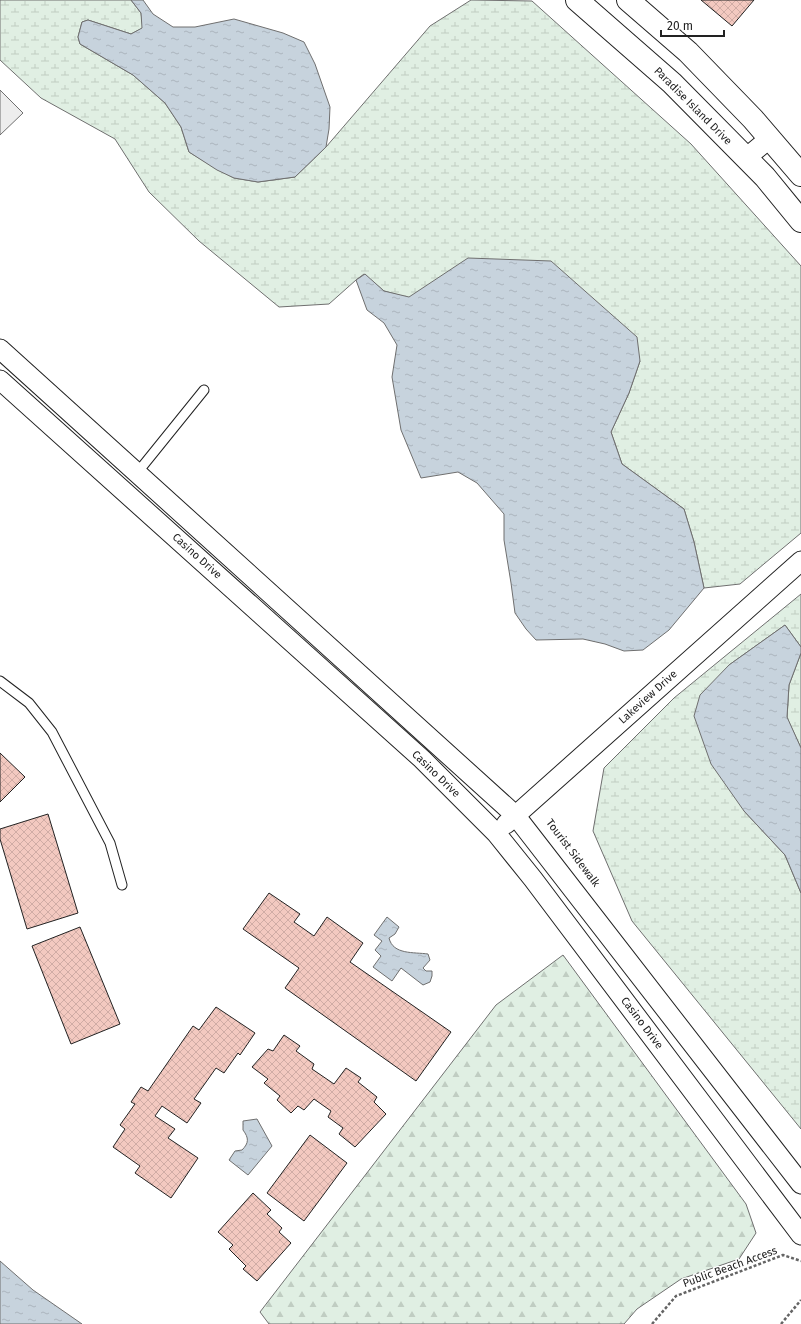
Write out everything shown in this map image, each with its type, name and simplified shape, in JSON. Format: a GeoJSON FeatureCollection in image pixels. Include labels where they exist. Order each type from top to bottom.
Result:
{"type":"FeatureCollection","features":[{"type":"Feature","properties":{"kind":"street","name":"Paradise Island Drive"},"geometry":{"type":"LineString","coordinates":[[577,0],[672,83],[764,177],[801,221]]}},
{"type":"Feature","properties":{"kind":"street"},"geometry":{"type":"LineString","coordinates":[[628,0],[688,52],[753,119],[801,175]]}},
{"type":"Feature","properties":{"kind":"street"},"geometry":{"type":"LineString","coordinates":[[746,158],[770,138]]}},
{"type":"Feature","properties":{"kind":"street","name":"Casino Drive"},"geometry":{"type":"LineString","coordinates":[[0,349],[515,815],[801,1184]]}},
{"type":"Feature","properties":{"kind":"street","name":"Casino Drive"},"geometry":{"type":"LineString","coordinates":[[0,380],[416,754],[496,833],[534,879],[801,1234]]}},
{"type":"Feature","properties":{"kind":"street","name":"Lakeview Drive"},"geometry":{"type":"LineString","coordinates":[[496,833],[801,561]]}},
{"type":"Feature","properties":{"kind":"lane"},"geometry":{"type":"LineString","coordinates":[[136,473],[204,390]]}},
{"type":"Feature","properties":{"kind":"lane"},"geometry":{"type":"LineString","coordinates":[[0,681],[29,703],[52,732],[110,843],[122,885]]}},
{"type":"Feature","properties":{"kind":"path","name":"Public Beach Access"},"geometry":{"type":"LineString","coordinates":[[652,1324],[676,1296],[783,1256],[801,1261]]}},
{"type":"Feature","properties":{"kind":"path"},"geometry":{"type":"LineString","coordinates":[[781,1324],[801,1300]]}},
{"type":"Feature","properties":{"kind":"green space"},"geometry":{"type":"Polygon","coordinates":[[[0,0],[131,0],[141,13],[143,28],[131,34],[88,20],[82,22],[78,37],[80,44],[133,75],[165,103],[181,127],[189,152],[234,178],[258,182],[295,177],[326,147],[430,26],[471,0],[532,1],[691,144],[801,266],[801,533],[740,584],[704,588],[694,542],[684,509],[622,464],[611,432],[629,393],[640,361],[384,291],[364,274],[329,304],[279,307],[199,241],[149,192],[115,139],[41,98],[0,60],[0,0]]]}},
{"type":"Feature","properties":{"kind":"green space"},"geometry":{"type":"Polygon","coordinates":[[[801,594],[801,647],[785,625],[729,665],[744,811],[785,855],[801,893],[801,1129],[632,921],[593,831],[604,768],[674,698],[801,594]]]}},
{"type":"Feature","properties":{"kind":"green space"},"geometry":{"type":"Polygon","coordinates":[[[801,653],[801,748],[787,718],[789,685],[801,653]]]}},
{"type":"Feature","properties":{"kind":"green space"},"geometry":{"type":"Polygon","coordinates":[[[563,955],[746,1204],[756,1233],[739,1259],[681,1279],[637,1309],[624,1324],[269,1324],[260,1312],[496,1005],[563,955]]]}},
{"type":"Feature","properties":{"kind":"shaded area"},"geometry":{"type":"Polygon","coordinates":[[[0,90],[23,113],[0,135],[0,90]]]}},
{"type":"Feature","properties":{"kind":"water"},"geometry":{"type":"Polygon","coordinates":[[[131,0],[143,0],[153,14],[173,27],[195,27],[234,19],[283,33],[304,42],[315,64],[330,107],[326,147],[295,177],[258,182],[234,178],[217,170],[189,152],[181,127],[165,103],[133,75],[80,44],[78,37],[82,22],[88,20],[131,34],[142,28],[141,13],[131,0]]]}},
{"type":"Feature","properties":{"kind":"water"},"geometry":{"type":"Polygon","coordinates":[[[468,258],[551,261],[637,337],[640,361],[629,393],[611,432],[622,464],[684,509],[694,542],[704,588],[669,630],[643,650],[624,651],[605,644],[583,639],[536,640],[515,613],[504,540],[504,514],[477,483],[458,472],[421,478],[401,430],[392,377],[397,345],[384,323],[367,310],[356,280],[365,274],[384,291],[409,297],[468,258]]]}},
{"type":"Feature","properties":{"kind":"water"},"geometry":{"type":"Polygon","coordinates":[[[785,625],[801,647],[801,653],[789,685],[787,717],[801,748],[801,893],[785,855],[744,811],[711,764],[694,716],[700,695],[729,665],[785,625]]]}},
{"type":"Feature","properties":{"kind":"water"},"geometry":{"type":"Polygon","coordinates":[[[387,917],[399,927],[395,934],[389,938],[395,947],[405,952],[428,954],[430,960],[423,968],[426,971],[432,971],[430,982],[423,985],[401,968],[392,981],[373,967],[381,956],[375,950],[382,941],[374,935],[387,917]]]}},
{"type":"Feature","properties":{"kind":"water"},"geometry":{"type":"Polygon","coordinates":[[[257,1119],[272,1146],[248,1175],[229,1160],[235,1151],[242,1150],[247,1143],[247,1138],[243,1130],[243,1121],[257,1119]]]}},
{"type":"Feature","properties":{"kind":"water"},"geometry":{"type":"Polygon","coordinates":[[[0,1261],[33,1290],[82,1324],[0,1324],[0,1261]]]}},
{"type":"Feature","properties":{"kind":"building"},"geometry":{"type":"Polygon","coordinates":[[[701,0],[754,0],[732,26],[701,0]]]}},
{"type":"Feature","properties":{"kind":"building"},"geometry":{"type":"Polygon","coordinates":[[[0,753],[25,777],[0,802],[0,753]]]}},
{"type":"Feature","properties":{"kind":"building"},"geometry":{"type":"Polygon","coordinates":[[[48,814],[78,913],[27,929],[0,839],[0,829],[48,814]]]}},
{"type":"Feature","properties":{"kind":"building"},"geometry":{"type":"Polygon","coordinates":[[[269,893],[300,914],[294,922],[314,936],[327,917],[363,943],[350,962],[451,1032],[416,1081],[285,988],[299,968],[243,929],[269,893]]]}},
{"type":"Feature","properties":{"kind":"building"},"geometry":{"type":"Polygon","coordinates":[[[80,927],[120,1024],[71,1044],[32,946],[80,927]]]}},
{"type":"Feature","properties":{"kind":"building"},"geometry":{"type":"Polygon","coordinates":[[[216,1007],[255,1033],[240,1055],[238,1053],[224,1073],[216,1068],[194,1099],[201,1103],[187,1123],[162,1106],[155,1116],[175,1129],[168,1138],[198,1158],[171,1198],[135,1173],[140,1166],[113,1147],[125,1129],[120,1125],[135,1104],[131,1102],[141,1087],[148,1091],[193,1026],[199,1030],[216,1007]]]}},
{"type":"Feature","properties":{"kind":"building"},"geometry":{"type":"Polygon","coordinates":[[[284,1035],[300,1046],[296,1051],[314,1064],[312,1069],[334,1084],[346,1068],[361,1078],[358,1082],[377,1097],[374,1102],[386,1114],[355,1147],[339,1134],[343,1128],[328,1117],[331,1111],[314,1099],[304,1110],[298,1106],[291,1113],[277,1100],[280,1096],[264,1083],[268,1079],[252,1067],[268,1049],[273,1051],[284,1035]]]}},
{"type":"Feature","properties":{"kind":"building"},"geometry":{"type":"Polygon","coordinates":[[[310,1135],[347,1163],[304,1221],[267,1193],[310,1135]]]}},
{"type":"Feature","properties":{"kind":"building"},"geometry":{"type":"Polygon","coordinates":[[[253,1193],[271,1210],[267,1214],[282,1228],[279,1232],[291,1243],[257,1281],[243,1269],[246,1266],[229,1249],[233,1245],[218,1232],[253,1193]]]}}]}
